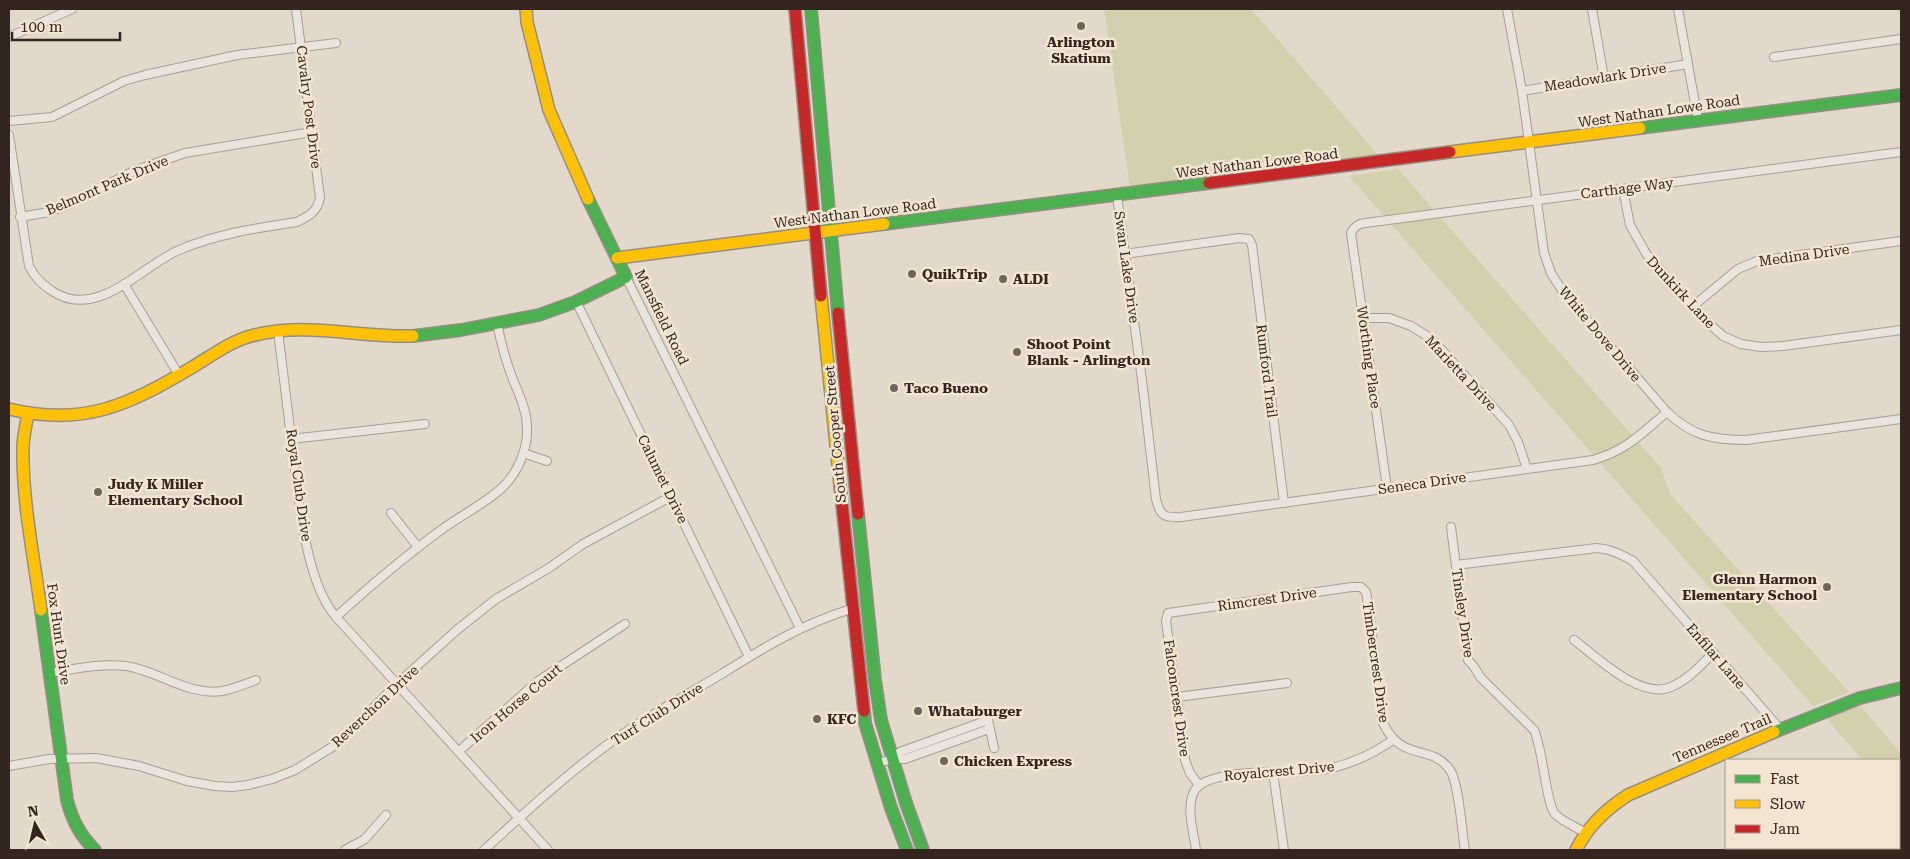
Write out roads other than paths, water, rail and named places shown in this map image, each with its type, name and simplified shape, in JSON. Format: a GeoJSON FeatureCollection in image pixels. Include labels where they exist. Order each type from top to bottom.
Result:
{"type":"FeatureCollection","features":[{"type":"Feature","properties":{"kind":"street"},"geometry":{"type":"LineString","coordinates":[[9,37],[72,9]]}},
{"type":"Feature","properties":{"kind":"street","name":"Cavalry Post Drive"},"geometry":{"type":"LineString","coordinates":[[124,284],[178,250],[225,234],[297,222],[315,212],[319,206],[320,198],[296,9]]}},
{"type":"Feature","properties":{"kind":"street","name":"Mansfield Road"},"geometry":{"type":"LineString","coordinates":[[526,9],[527,22],[549,110],[592,209],[800,628]]}},
{"type":"Feature","properties":{"kind":"street","name":"South Cooper Street"},"geometry":{"type":"LineString","coordinates":[[795,9],[834,436],[851,609],[865,723],[907,850]]}},
{"type":"Feature","properties":{"kind":"street","name":"South Cooper Street"},"geometry":{"type":"LineString","coordinates":[[811,9],[850,435],[875,680],[881,720],[924,850]]}},
{"type":"Feature","properties":{"kind":"street","name":"White Dove Drive"},"geometry":{"type":"LineString","coordinates":[[1507,9],[1522,91],[1544,253],[1551,273],[1563,292],[1667,412],[1678,423],[1694,433],[1723,440],[1746,440],[1901,420]]}},
{"type":"Feature","properties":{"kind":"street"},"geometry":{"type":"LineString","coordinates":[[1592,9],[1604,78]]}},
{"type":"Feature","properties":{"kind":"street"},"geometry":{"type":"LineString","coordinates":[[1678,9],[1698,120]]}},
{"type":"Feature","properties":{"kind":"street"},"geometry":{"type":"LineString","coordinates":[[1774,56],[1901,39]]}},
{"type":"Feature","properties":{"kind":"street"},"geometry":{"type":"LineString","coordinates":[[9,121],[52,116],[116,85],[145,75],[236,55],[336,43]]}},
{"type":"Feature","properties":{"kind":"street","name":"Meadowlark Drive"},"geometry":{"type":"LineString","coordinates":[[1522,91],[1688,64]]}},
{"type":"Feature","properties":{"kind":"street","name":"West Nathan Lowe Road"},"geometry":{"type":"LineString","coordinates":[[617,258],[1901,95]]}},
{"type":"Feature","properties":{"kind":"street","name":"Belmont Park Drive"},"geometry":{"type":"LineString","coordinates":[[20,217],[49,212],[67,205],[136,170],[185,153],[312,132]]}},
{"type":"Feature","properties":{"kind":"street"},"geometry":{"type":"LineString","coordinates":[[9,135],[20,217],[29,266],[40,282],[66,298],[87,299],[99,297],[124,284],[179,375]]}},
{"type":"Feature","properties":{"kind":"street","name":"Carthage Way"},"geometry":{"type":"LineString","coordinates":[[1354,227],[1373,222],[1901,152]]}},
{"type":"Feature","properties":{"kind":"street","name":"Dunkirk Lane"},"geometry":{"type":"LineString","coordinates":[[1622,189],[1630,225],[1647,255],[1692,307],[1723,336],[1741,344],[1761,347],[1783,346],[1901,330]]}},
{"type":"Feature","properties":{"kind":"street","name":"Swan Lake Drive"},"geometry":{"type":"LineString","coordinates":[[1117,196],[1156,499],[1158,510],[1162,515]]}},
{"type":"Feature","properties":{"kind":"street","name":"Worthing Place"},"geometry":{"type":"LineString","coordinates":[[1354,227],[1351,233],[1387,488]]}},
{"type":"Feature","properties":{"kind":"street","name":"Rumford Trail"},"geometry":{"type":"LineString","coordinates":[[1125,254],[1239,238],[1249,239],[1252,245],[1284,503]]}},
{"type":"Feature","properties":{"kind":"street","name":"Medina Drive"},"geometry":{"type":"LineString","coordinates":[[1692,307],[1738,269],[1757,261],[1901,241]]}},
{"type":"Feature","properties":{"kind":"street"},"geometry":{"type":"LineString","coordinates":[[9,409],[47,417],[116,407],[179,375],[233,343],[250,336],[278,331],[303,330],[416,336],[534,317],[576,301],[626,277]]}},
{"type":"Feature","properties":{"kind":"street","name":"Calumet Drive"},"geometry":{"type":"LineString","coordinates":[[576,301],[749,657]]}},
{"type":"Feature","properties":{"kind":"street","name":"Marietta Drive"},"geometry":{"type":"LineString","coordinates":[[1364,318],[1389,318],[1411,326],[1432,339],[1508,425],[1518,442],[1527,468]]}},
{"type":"Feature","properties":{"kind":"street"},"geometry":{"type":"LineString","coordinates":[[336,617],[384,573],[418,546],[504,486],[516,470],[523,454],[528,429],[526,413],[501,347],[497,323]]}},
{"type":"Feature","properties":{"kind":"street","name":"Royal Club Drive"},"geometry":{"type":"LineString","coordinates":[[278,331],[302,525],[322,598],[336,617],[548,850]]}},
{"type":"Feature","properties":{"kind":"street","name":"Seneca Drive"},"geometry":{"type":"LineString","coordinates":[[1162,515],[1171,518],[1181,517],[1593,460],[1610,455],[1627,446],[1667,412]]}},
{"type":"Feature","properties":{"kind":"street","name":"Fox Hunt Drive"},"geometry":{"type":"LineString","coordinates":[[28,414],[23,459],[28,518],[67,800],[72,819],[79,834],[95,850]]}},
{"type":"Feature","properties":{"kind":"street"},"geometry":{"type":"LineString","coordinates":[[291,439],[425,424]]}},
{"type":"Feature","properties":{"kind":"street"},"geometry":{"type":"LineString","coordinates":[[834,436],[850,435]]}},
{"type":"Feature","properties":{"kind":"street"},"geometry":{"type":"LineString","coordinates":[[523,454],[547,461]]}},
{"type":"Feature","properties":{"kind":"street","name":"Reverchon Drive"},"geometry":{"type":"LineString","coordinates":[[9,766],[61,758],[96,758],[140,766],[187,781],[215,786],[248,785],[272,779],[295,770],[337,744],[458,629],[496,599],[549,568],[584,544],[672,496]]}},
{"type":"Feature","properties":{"kind":"street"},"geometry":{"type":"LineString","coordinates":[[391,513],[418,546]]}},
{"type":"Feature","properties":{"kind":"street","name":"Tinsley Drive"},"geometry":{"type":"LineString","coordinates":[[1451,527],[1468,660],[1481,678],[1534,730],[1539,740],[1551,807],[1558,816],[1586,832]]}},
{"type":"Feature","properties":{"kind":"street","name":"Enfilar Lane"},"geometry":{"type":"LineString","coordinates":[[1456,565],[1574,550],[1610,549],[1633,561],[1781,730]]}},
{"type":"Feature","properties":{"kind":"street","name":"Rimcrest Drive"},"geometry":{"type":"LineString","coordinates":[[1172,611],[1352,586],[1361,587]]}},
{"type":"Feature","properties":{"kind":"street","name":"Timbercrest Drive"},"geometry":{"type":"LineString","coordinates":[[1361,587],[1366,592],[1367,597],[1383,723],[1393,740],[1408,750],[1438,760],[1450,770],[1457,790],[1465,850]]}},
{"type":"Feature","properties":{"kind":"street","name":"Turf Club Drive"},"geometry":{"type":"LineString","coordinates":[[484,850],[520,817],[596,754],[635,726],[800,628],[851,609]]}},
{"type":"Feature","properties":{"kind":"street","name":"Falconcrest Drive"},"geometry":{"type":"LineString","coordinates":[[1172,611],[1168,613],[1166,621],[1185,760],[1190,772],[1199,785]]}},
{"type":"Feature","properties":{"kind":"street","name":"Iron Horse Court"},"geometry":{"type":"LineString","coordinates":[[459,751],[538,681],[625,624]]}},
{"type":"Feature","properties":{"kind":"street"},"geometry":{"type":"LineString","coordinates":[[1574,640],[1629,681],[1652,689],[1671,687],[1689,676],[1713,653]]}},
{"type":"Feature","properties":{"kind":"street"},"geometry":{"type":"LineString","coordinates":[[49,673],[105,665],[127,667],[147,672],[196,690],[222,691],[256,680]]}},
{"type":"Feature","properties":{"kind":"street"},"geometry":{"type":"LineString","coordinates":[[1177,697],[1287,683]]}},
{"type":"Feature","properties":{"kind":"street","name":"Tennessee Trail"},"geometry":{"type":"LineString","coordinates":[[1576,850],[1586,832],[1630,793],[1860,698],[1901,688]]}},
{"type":"Feature","properties":{"kind":"street"},"geometry":{"type":"LineString","coordinates":[[991,711],[988,720],[994,748]]}},
{"type":"Feature","properties":{"kind":"street"},"geometry":{"type":"LineString","coordinates":[[893,759],[900,752],[988,720]]}},
{"type":"Feature","properties":{"kind":"street"},"geometry":{"type":"LineString","coordinates":[[878,763],[893,759],[905,760],[989,729]]}},
{"type":"Feature","properties":{"kind":"street","name":"Royalcrest Drive"},"geometry":{"type":"LineString","coordinates":[[1199,785],[1208,779],[1216,777],[1325,769],[1346,764],[1378,750],[1393,740]]}},
{"type":"Feature","properties":{"kind":"street"},"geometry":{"type":"LineString","coordinates":[[1273,772],[1284,850]]}},
{"type":"Feature","properties":{"kind":"street"},"geometry":{"type":"LineString","coordinates":[[1196,850],[1190,807],[1194,792],[1199,785]]}},
{"type":"Feature","properties":{"kind":"street"},"geometry":{"type":"LineString","coordinates":[[344,850],[365,839],[386,815]]}},
{"type":"Feature","properties":{"kind":"place","name":"Arlington Skatium"},"geometry":{"type":"Point","coordinates":[1081,26]}},
{"type":"Feature","properties":{"kind":"place","name":"QuikTrip"},"geometry":{"type":"Point","coordinates":[912,274]}},
{"type":"Feature","properties":{"kind":"place","name":"ALDI"},"geometry":{"type":"Point","coordinates":[1003,279]}},
{"type":"Feature","properties":{"kind":"place","name":"Shoot Point Blank - Arlington"},"geometry":{"type":"Point","coordinates":[1017,352]}},
{"type":"Feature","properties":{"kind":"place","name":"Taco Bueno"},"geometry":{"type":"Point","coordinates":[894,388]}},
{"type":"Feature","properties":{"kind":"place","name":"Judy K Miller Elementary School"},"geometry":{"type":"Point","coordinates":[98,492]}},
{"type":"Feature","properties":{"kind":"place","name":"Glenn Harmon Elementary School"},"geometry":{"type":"Point","coordinates":[1827,587]}},
{"type":"Feature","properties":{"kind":"place","name":"Whataburger"},"geometry":{"type":"Point","coordinates":[918,711]}},
{"type":"Feature","properties":{"kind":"place","name":"KFC"},"geometry":{"type":"Point","coordinates":[817,719]}},
{"type":"Feature","properties":{"kind":"place","name":"Chicken Express"},"geometry":{"type":"Point","coordinates":[944,761]}}]}
